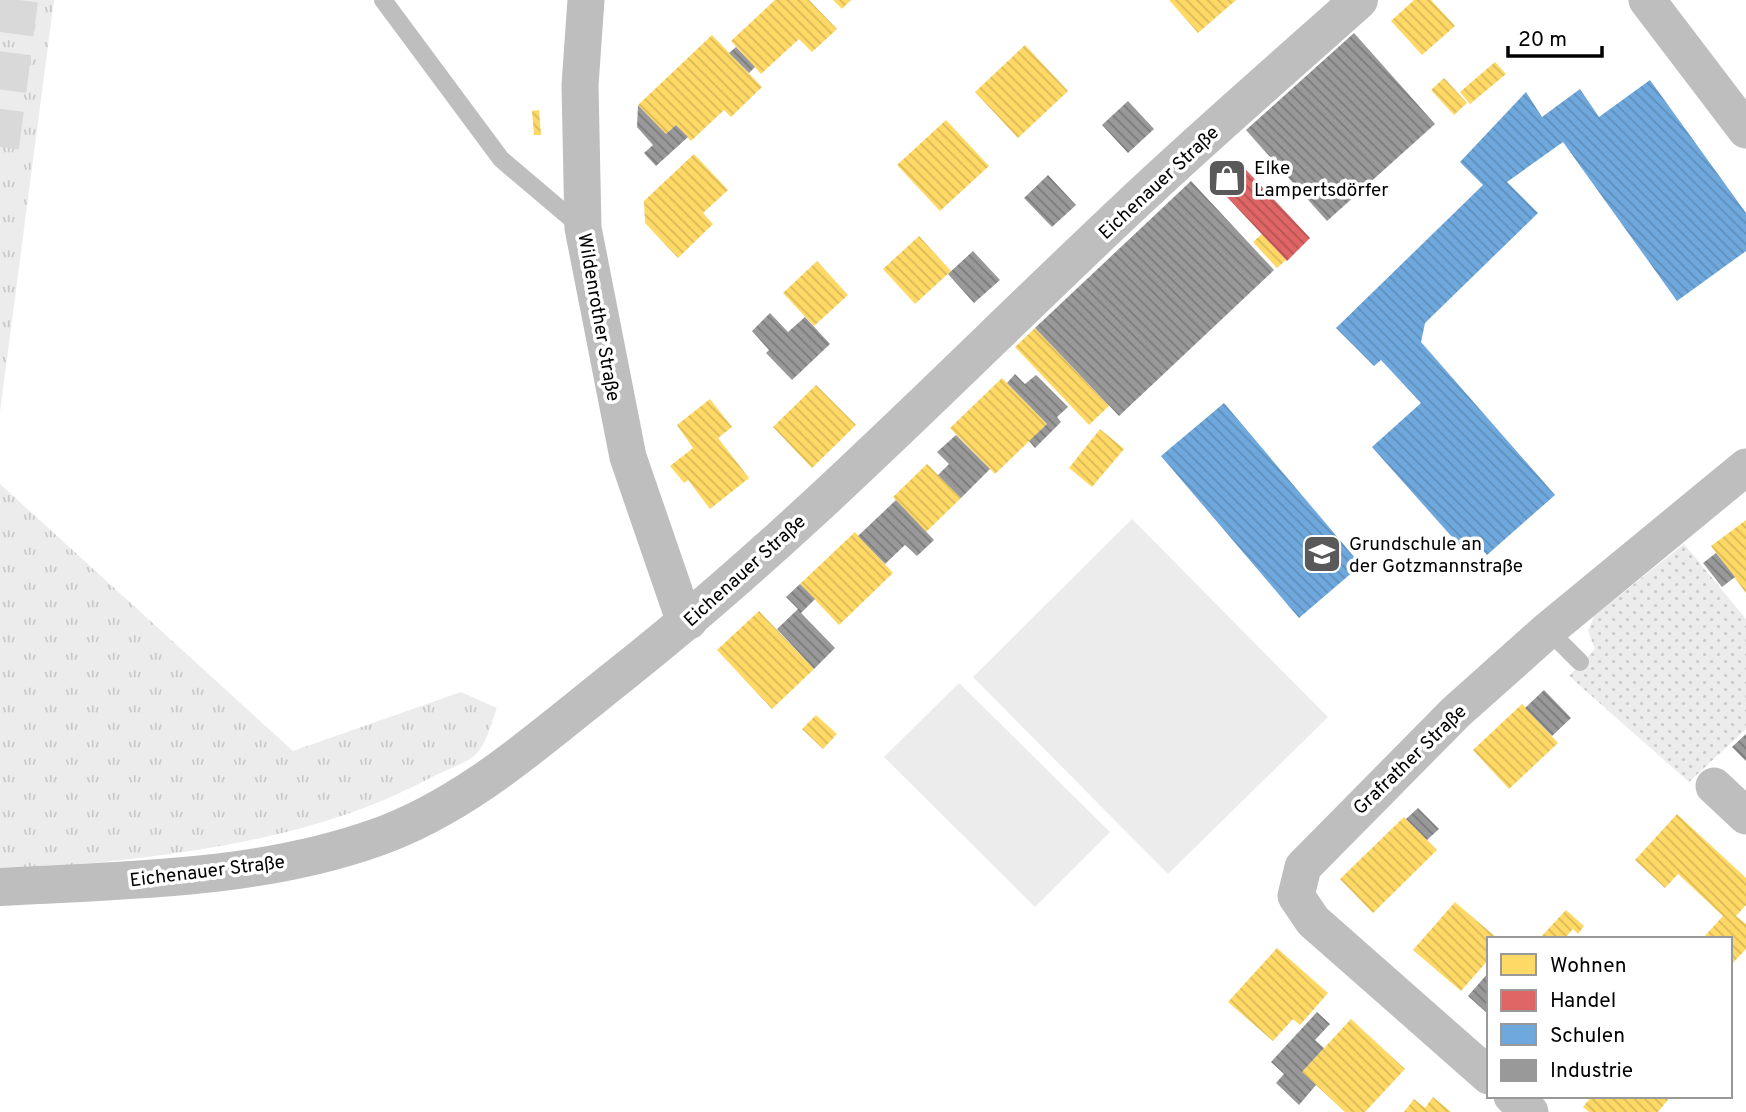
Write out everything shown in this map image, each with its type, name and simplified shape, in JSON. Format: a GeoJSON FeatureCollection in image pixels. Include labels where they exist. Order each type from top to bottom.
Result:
{"type":"FeatureCollection","features":[{"type":"Feature","properties":{"kind":"street","name":"Wildenrother Straße"},"geometry":{"type":"LineString","coordinates":[[586,0],[580,85],[583,228],[628,457],[680,608],[689,621]]}},
{"type":"Feature","properties":{"kind":"street","name":"Eichenauer Straße"},"geometry":{"type":"LineString","coordinates":[[0,887],[269,867],[376,838],[457,799],[689,621],[904,426],[1128,208],[1359,0]]}},
{"type":"Feature","properties":{"kind":"street"},"geometry":{"type":"LineString","coordinates":[[1647,0],[1746,130]]}},
{"type":"Feature","properties":{"kind":"street","name":"Grafrather Straße"},"geometry":{"type":"LineString","coordinates":[[1487,1074],[1313,921],[1296,896],[1303,867],[1325,841],[1456,712],[1548,631],[1746,467]]}},
{"type":"Feature","properties":{"kind":"street"},"geometry":{"type":"LineString","coordinates":[[1714,786],[1746,816]]}},
{"type":"Feature","properties":{"kind":"street"},"geometry":{"type":"LineString","coordinates":[[1514,1098],[1530,1112]]}},
{"type":"Feature","properties":{"kind":"lane"},"geometry":{"type":"LineString","coordinates":[[383,0],[501,159],[583,228]]}},
{"type":"Feature","properties":{"kind":"lane"},"geometry":{"type":"LineString","coordinates":[[395,0],[399,21]]}},
{"type":"Feature","properties":{"kind":"lane"},"geometry":{"type":"LineString","coordinates":[[1548,631],[1580,662]]}},
{"type":"Feature","properties":{"kind":"green space"},"geometry":{"type":"Polygon","coordinates":[[[0,0],[54,0],[0,412],[0,0]]]}},
{"type":"Feature","properties":{"kind":"green space"},"geometry":{"type":"Polygon","coordinates":[[[0,484],[293,751],[461,692],[497,708],[484,743],[469,760],[382,801],[276,835],[166,855],[0,872],[0,484]]]}},
{"type":"Feature","properties":{"kind":"green space"},"geometry":{"type":"Polygon","coordinates":[[[1132,519],[1328,717],[1168,874],[973,677],[1132,519]]]}},
{"type":"Feature","properties":{"kind":"green space"},"geometry":{"type":"Polygon","coordinates":[[[1684,544],[1746,619],[1746,729],[1689,782],[1569,676],[1595,649],[1588,631],[1594,616],[1684,544]]]}},
{"type":"Feature","properties":{"kind":"green space"},"geometry":{"type":"Polygon","coordinates":[[[959,683],[1110,832],[1035,907],[884,757],[959,683]]]}},
{"type":"Feature","properties":{"kind":"building: Wohnen"},"geometry":{"type":"Polygon","coordinates":[[[775,0],[809,0],[837,29],[812,52],[799,39],[761,74],[731,41],[775,0]]]}},
{"type":"Feature","properties":{"kind":"building: Wohnen"},"geometry":{"type":"Polygon","coordinates":[[[833,0],[851,0],[842,9],[833,0]]]}},
{"type":"Feature","properties":{"kind":"building: Wohnen"},"geometry":{"type":"Polygon","coordinates":[[[1169,0],[1236,0],[1198,33],[1169,0]]]}},
{"type":"Feature","properties":{"kind":"building: Wohnen"},"geometry":{"type":"Polygon","coordinates":[[[1414,0],[1431,0],[1455,26],[1422,55],[1391,21],[1414,0]]]}},
{"type":"Feature","properties":{"kind":"building: Wohnen"},"geometry":{"type":"Polygon","coordinates":[[[712,35],[762,87],[731,117],[724,110],[691,141],[676,125],[666,134],[638,105],[712,35]]]}},
{"type":"Feature","properties":{"kind":"building: Wohnen"},"geometry":{"type":"Polygon","coordinates":[[[1025,45],[1068,91],[1018,138],[975,92],[1025,45]]]}},
{"type":"Feature","properties":{"kind":"building: Wohnen"},"geometry":{"type":"Polygon","coordinates":[[[1495,62],[1506,74],[1470,104],[1460,92],[1495,62]]]}},
{"type":"Feature","properties":{"kind":"building: Wohnen"},"geometry":{"type":"Polygon","coordinates":[[[1444,78],[1467,103],[1454,115],[1431,90],[1444,78]]]}},
{"type":"Feature","properties":{"kind":"building: Wohnen"},"geometry":{"type":"Polygon","coordinates":[[[539,110],[541,135],[534,135],[532,111],[539,110]]]}},
{"type":"Feature","properties":{"kind":"building: Wohnen"},"geometry":{"type":"Polygon","coordinates":[[[946,120],[989,166],[940,211],[897,165],[946,120]]]}},
{"type":"Feature","properties":{"kind":"building: Wohnen"},"geometry":{"type":"Polygon","coordinates":[[[694,154],[728,190],[703,213],[713,224],[678,258],[645,223],[644,201],[694,154]]]}},
{"type":"Feature","properties":{"kind":"building: Wohnen"},"geometry":{"type":"Polygon","coordinates":[[[1262,234],[1286,260],[1277,268],[1253,242],[1262,234]]]}},
{"type":"Feature","properties":{"kind":"building: Wohnen"},"geometry":{"type":"Polygon","coordinates":[[[919,236],[951,271],[915,304],[883,269],[919,236]]]}},
{"type":"Feature","properties":{"kind":"building: Wohnen"},"geometry":{"type":"Polygon","coordinates":[[[817,261],[848,295],[814,326],[783,293],[817,261]]]}},
{"type":"Feature","properties":{"kind":"building: Wohnen"},"geometry":{"type":"Polygon","coordinates":[[[1035,328],[1109,406],[1089,425],[1015,347],[1035,328]]]}},
{"type":"Feature","properties":{"kind":"building: Wohnen"},"geometry":{"type":"Polygon","coordinates":[[[1002,378],[1047,424],[995,474],[950,428],[1002,378]]]}},
{"type":"Feature","properties":{"kind":"building: Wohnen"},"geometry":{"type":"Polygon","coordinates":[[[816,385],[856,425],[812,468],[773,427],[816,385]]]}},
{"type":"Feature","properties":{"kind":"building: Wohnen"},"geometry":{"type":"Polygon","coordinates":[[[710,399],[732,427],[718,438],[749,478],[710,509],[688,480],[684,483],[670,466],[693,448],[677,425],[710,399]]]}},
{"type":"Feature","properties":{"kind":"building: Wohnen"},"geometry":{"type":"Polygon","coordinates":[[[1100,429],[1124,449],[1092,487],[1069,468],[1100,429]]]}},
{"type":"Feature","properties":{"kind":"building: Wohnen"},"geometry":{"type":"Polygon","coordinates":[[[927,464],[961,498],[926,532],[893,497],[927,464]]]}},
{"type":"Feature","properties":{"kind":"building: Wohnen"},"geometry":{"type":"Polygon","coordinates":[[[1746,520],[1746,593],[1711,546],[1746,520]]]}},
{"type":"Feature","properties":{"kind":"building: Wohnen"},"geometry":{"type":"Polygon","coordinates":[[[855,532],[893,573],[839,625],[800,584],[855,532]]]}},
{"type":"Feature","properties":{"kind":"building: Wohnen"},"geometry":{"type":"Polygon","coordinates":[[[759,611],[814,669],[772,709],[717,650],[759,611]]]}},
{"type":"Feature","properties":{"kind":"building: Wohnen"},"geometry":{"type":"Polygon","coordinates":[[[1522,704],[1558,743],[1509,789],[1473,750],[1522,704]]]}},
{"type":"Feature","properties":{"kind":"building: Wohnen"},"geometry":{"type":"Polygon","coordinates":[[[816,715],[837,734],[823,749],[802,729],[816,715]]]}},
{"type":"Feature","properties":{"kind":"building: Wohnen"},"geometry":{"type":"Polygon","coordinates":[[[1677,814],[1746,878],[1746,905],[1736,916],[1746,924],[1746,949],[1732,964],[1732,937],[1704,937],[1723,916],[1678,874],[1665,888],[1635,860],[1677,814]]]}},
{"type":"Feature","properties":{"kind":"building: Wohnen"},"geometry":{"type":"Polygon","coordinates":[[[1404,817],[1437,850],[1373,913],[1340,879],[1404,817]]]}},
{"type":"Feature","properties":{"kind":"building: Wohnen"},"geometry":{"type":"Polygon","coordinates":[[[1455,902],[1496,937],[1487,937],[1487,961],[1461,991],[1413,950],[1455,902]]]}},
{"type":"Feature","properties":{"kind":"building: Wohnen"},"geometry":{"type":"Polygon","coordinates":[[[1566,910],[1584,926],[1578,934],[1573,929],[1566,937],[1541,937],[1566,910]]]}},
{"type":"Feature","properties":{"kind":"building: Wohnen"},"geometry":{"type":"Polygon","coordinates":[[[1277,948],[1328,993],[1300,1025],[1293,1019],[1273,1041],[1228,1002],[1277,948]]]}},
{"type":"Feature","properties":{"kind":"building: Wohnen"},"geometry":{"type":"Polygon","coordinates":[[[1351,1019],[1405,1069],[1365,1112],[1345,1112],[1302,1072],[1351,1019]]]}},
{"type":"Feature","properties":{"kind":"building: Wohnen"},"geometry":{"type":"Polygon","coordinates":[[[1433,1097],[1451,1112],[1404,1112],[1414,1099],[1425,1108],[1433,1097]]]}},
{"type":"Feature","properties":{"kind":"building: Wohnen"},"geometry":{"type":"Polygon","coordinates":[[[1590,1098],[1669,1098],[1658,1112],[1589,1112],[1583,1107],[1590,1098]]]}},
{"type":"Feature","properties":{"kind":"building: Handel"},"geometry":{"type":"Polygon","coordinates":[[[1236,159],[1310,238],[1287,261],[1212,181],[1236,159]]]}},
{"type":"Feature","properties":{"kind":"building: Schulen"},"geometry":{"type":"Polygon","coordinates":[[[1650,80],[1746,213],[1746,251],[1677,301],[1563,142],[1507,182],[1538,213],[1425,323],[1421,342],[1555,495],[1487,555],[1470,537],[1460,546],[1372,447],[1421,403],[1381,360],[1374,366],[1336,328],[1483,185],[1460,162],[1526,92],[1542,117],[1580,89],[1599,117],[1650,80]]]}},
{"type":"Feature","properties":{"kind":"building: Schulen"},"geometry":{"type":"Polygon","coordinates":[[[1224,403],[1361,565],[1299,618],[1161,456],[1224,403]]]}},
{"type":"Feature","properties":{"kind":"building: Industrie"},"geometry":{"type":"Polygon","coordinates":[[[1354,33],[1435,124],[1327,221],[1246,130],[1354,33]]]}},
{"type":"Feature","properties":{"kind":"building: Industrie"},"geometry":{"type":"Polygon","coordinates":[[[736,47],[755,67],[749,73],[729,53],[736,47]]]}},
{"type":"Feature","properties":{"kind":"building: Industrie"},"geometry":{"type":"Polygon","coordinates":[[[1128,101],[1154,129],[1128,153],[1102,125],[1128,101]]]}},
{"type":"Feature","properties":{"kind":"building: Industrie"},"geometry":{"type":"Polygon","coordinates":[[[638,105],[666,134],[676,125],[688,137],[656,166],[644,153],[653,145],[637,127],[638,105]]]}},
{"type":"Feature","properties":{"kind":"building: Industrie"},"geometry":{"type":"Polygon","coordinates":[[[1048,175],[1076,205],[1052,227],[1024,198],[1048,175]]]}},
{"type":"Feature","properties":{"kind":"building: Industrie"},"geometry":{"type":"Polygon","coordinates":[[[1191,181],[1274,270],[1119,416],[1035,328],[1191,181]]]}},
{"type":"Feature","properties":{"kind":"building: Industrie"},"geometry":{"type":"Polygon","coordinates":[[[973,251],[1000,280],[974,303],[948,274],[973,251]]]}},
{"type":"Feature","properties":{"kind":"building: Industrie"},"geometry":{"type":"Polygon","coordinates":[[[770,313],[788,332],[805,317],[830,344],[792,380],[766,353],[769,350],[752,331],[770,313]]]}},
{"type":"Feature","properties":{"kind":"building: Industrie"},"geometry":{"type":"Polygon","coordinates":[[[1015,374],[1025,384],[1036,375],[1068,407],[1057,417],[1061,422],[1035,448],[1029,441],[1047,424],[1007,383],[1015,374]]]}},
{"type":"Feature","properties":{"kind":"building: Industrie"},"geometry":{"type":"Polygon","coordinates":[[[956,435],[990,469],[961,498],[938,475],[949,464],[937,452],[956,435]]]}},
{"type":"Feature","properties":{"kind":"building: Industrie"},"geometry":{"type":"Polygon","coordinates":[[[896,500],[934,540],[917,556],[905,545],[885,564],[858,536],[896,500]]]}},
{"type":"Feature","properties":{"kind":"building: Industrie"},"geometry":{"type":"Polygon","coordinates":[[[1716,553],[1735,577],[1722,587],[1703,563],[1716,553]]]}},
{"type":"Feature","properties":{"kind":"building: Industrie"},"geometry":{"type":"Polygon","coordinates":[[[800,584],[815,599],[801,613],[835,648],[814,669],[777,629],[798,609],[786,597],[800,584]]]}},
{"type":"Feature","properties":{"kind":"building: Industrie"},"geometry":{"type":"Polygon","coordinates":[[[1544,690],[1571,718],[1552,736],[1525,708],[1544,690]]]}},
{"type":"Feature","properties":{"kind":"building: Industrie"},"geometry":{"type":"Polygon","coordinates":[[[1746,734],[1746,761],[1732,747],[1746,734]]]}},
{"type":"Feature","properties":{"kind":"building: Industrie"},"geometry":{"type":"Polygon","coordinates":[[[1418,808],[1439,829],[1427,840],[1406,819],[1418,808]]]}},
{"type":"Feature","properties":{"kind":"building: Industrie"},"geometry":{"type":"Polygon","coordinates":[[[1487,974],[1487,1013],[1468,996],[1487,974]]]}},
{"type":"Feature","properties":{"kind":"building: Industrie"},"geometry":{"type":"Polygon","coordinates":[[[1317,1012],[1330,1024],[1315,1040],[1324,1048],[1302,1072],[1316,1085],[1299,1105],[1276,1083],[1284,1074],[1271,1062],[1317,1012]]]}},
{"type":"Feature","properties":{"kind":"tunnel"},"geometry":{"type":"LineString","coordinates":[[0,147],[19,0]]}},
{"type":"Feature","properties":{"kind":"place","name":"Elke Lampertsdörfer"},"geometry":{"type":"Point","coordinates":[1227,178]}},
{"type":"Feature","properties":{"kind":"place","name":"Grundschule an der Gotzmannstraße"},"geometry":{"type":"Point","coordinates":[1322,554]}}]}
